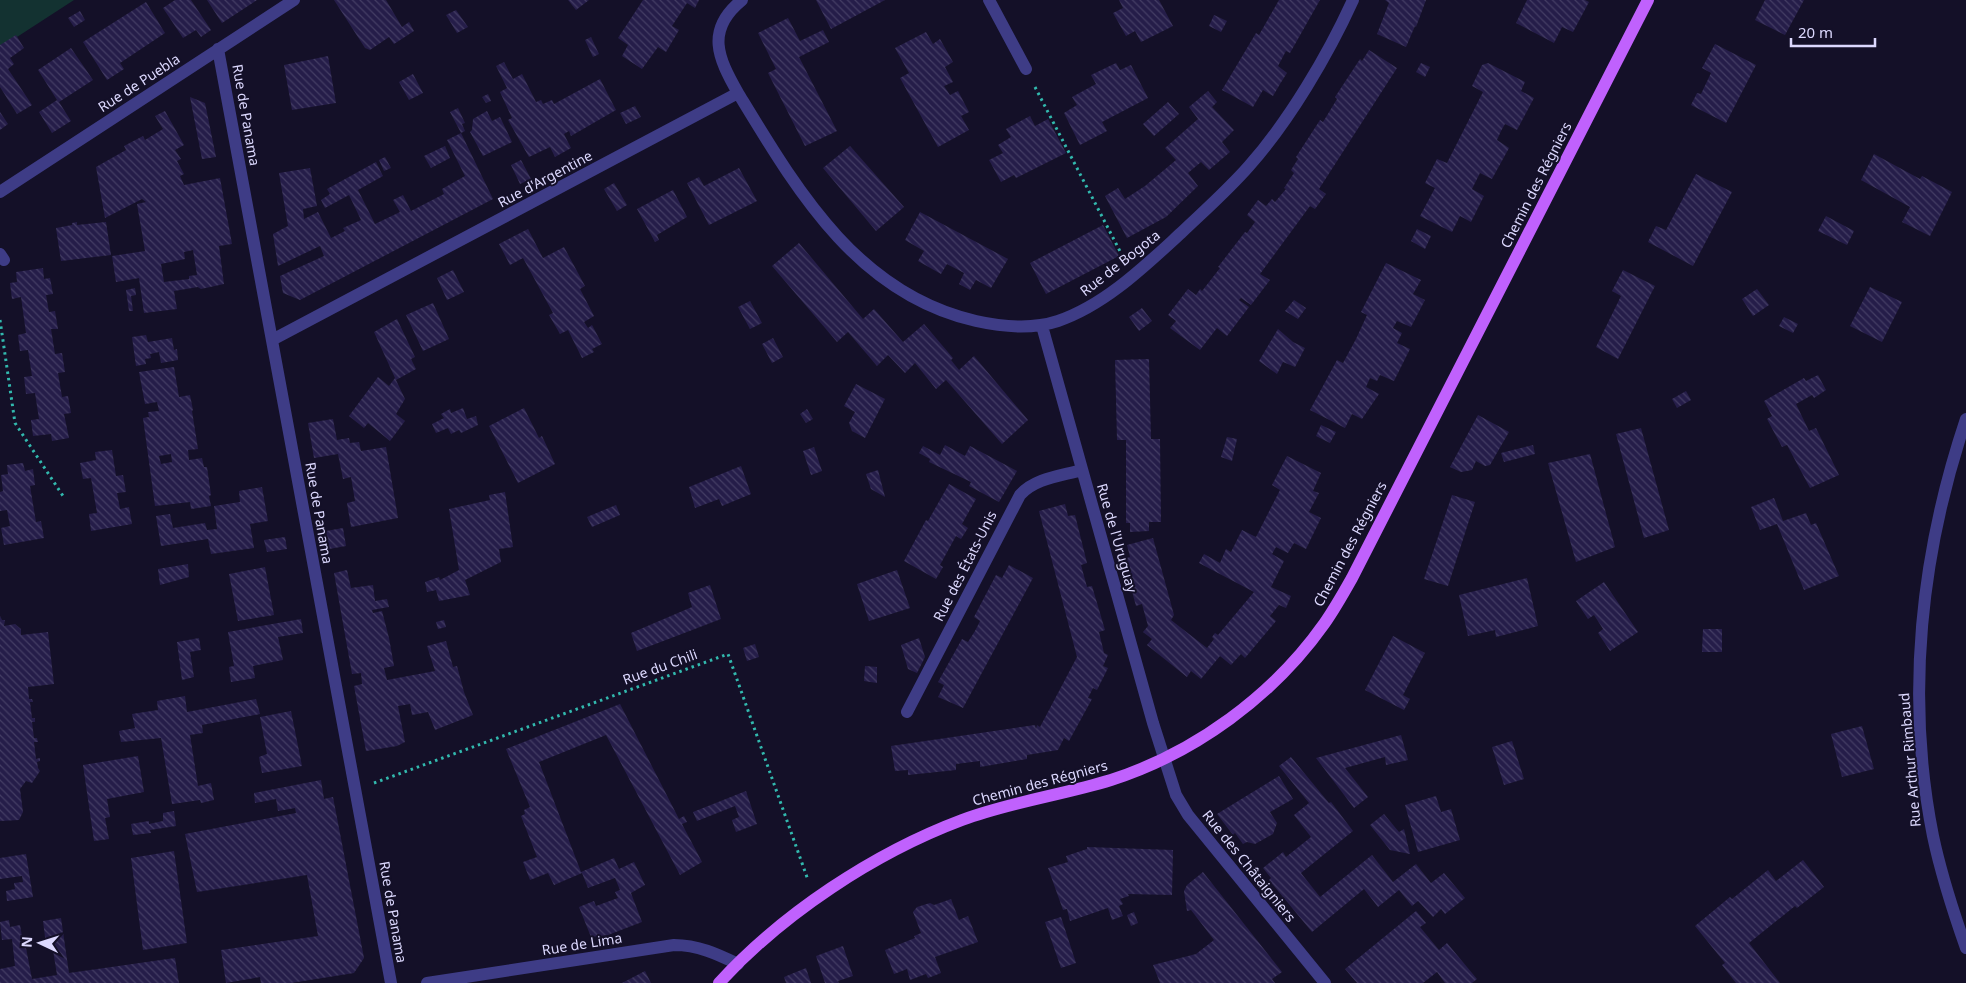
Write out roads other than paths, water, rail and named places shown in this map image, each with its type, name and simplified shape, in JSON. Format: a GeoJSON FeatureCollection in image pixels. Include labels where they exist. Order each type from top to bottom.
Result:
{"type":"FeatureCollection","features":[{"type":"Feature","properties":{"kind":"main road","name":"Chemin des Régniers"},"geometry":{"type":"LineString","coordinates":[[719,983],[761,943],[816,899],[882,856],[962,819],[1134,772],[1164,759],[1223,723],[1264,692],[1308,644],[1337,604],[1648,0]]}},
{"type":"Feature","properties":{"kind":"street","name":"Rue de Puebla"},"geometry":{"type":"LineString","coordinates":[[0,192],[294,0]]}},
{"type":"Feature","properties":{"kind":"street"},"geometry":{"type":"LineString","coordinates":[[738,93],[726,73],[719,55],[718,40],[720,27],[728,13],[742,0]]}},
{"type":"Feature","properties":{"kind":"street"},"geometry":{"type":"LineString","coordinates":[[989,0],[1026,69]]}},
{"type":"Feature","properties":{"kind":"street","name":"Rue de Bogota"},"geometry":{"type":"LineString","coordinates":[[738,93],[800,191],[835,235],[860,260],[884,279],[931,307],[960,317],[995,325],[1042,326],[1065,318],[1093,304],[1132,275],[1217,199],[1255,159],[1279,128],[1338,31],[1353,0]]}},
{"type":"Feature","properties":{"kind":"street","name":"Rue de Panama"},"geometry":{"type":"LineString","coordinates":[[218,49],[391,983]]}},
{"type":"Feature","properties":{"kind":"street","name":"Rue d'Argentine"},"geometry":{"type":"LineString","coordinates":[[272,340],[738,93]]}},
{"type":"Feature","properties":{"kind":"street","name":"Rue de l'Uruguay"},"geometry":{"type":"LineString","coordinates":[[1042,326],[1164,759]]}},
{"type":"Feature","properties":{"kind":"street","name":"Rue Arthur Rimbaud"},"geometry":{"type":"LineString","coordinates":[[1966,419],[1943,496],[1932,550],[1924,598],[1918,690],[1926,792],[1933,836],[1943,876],[1962,924],[1966,948]]}},
{"type":"Feature","properties":{"kind":"street","name":"Rue des États-Unis"},"geometry":{"type":"LineString","coordinates":[[907,712],[1020,495],[1035,483],[1082,470]]}},
{"type":"Feature","properties":{"kind":"street","name":"Rue des Châtaigniers"},"geometry":{"type":"LineString","coordinates":[[1164,759],[1176,796],[1182,806],[1325,983]]}},
{"type":"Feature","properties":{"kind":"street","name":"Rue de Lima"},"geometry":{"type":"LineString","coordinates":[[427,983],[674,944],[692,945],[711,951],[738,964]]}}]}
